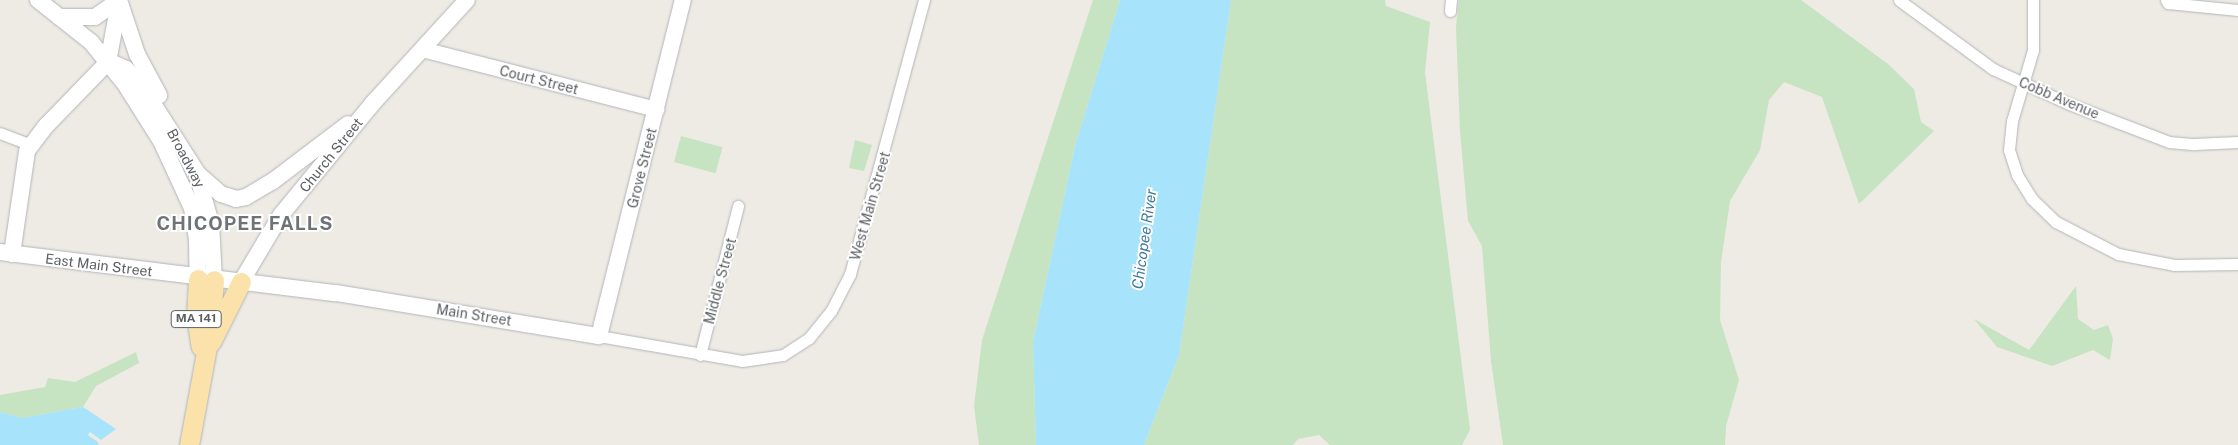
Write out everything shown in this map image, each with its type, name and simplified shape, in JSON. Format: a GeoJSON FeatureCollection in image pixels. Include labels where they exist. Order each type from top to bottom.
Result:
{"type":"FeatureCollection","features":[{"type":"Feature","properties":{"kind":"main road"},"geometry":{"type":"LineString","coordinates":[[38,0],[91,42],[108,62]]}},
{"type":"Feature","properties":{"kind":"main road"},"geometry":{"type":"LineString","coordinates":[[59,16],[94,18],[119,0]]}},
{"type":"Feature","properties":{"kind":"main road"},"geometry":{"type":"LineString","coordinates":[[6,253],[20,179],[32,145],[108,62],[119,0]]}},
{"type":"Feature","properties":{"kind":"main road"},"geometry":{"type":"LineString","coordinates":[[119,0],[137,54],[177,138]]}},
{"type":"Feature","properties":{"kind":"main road","name":"Church Street"},"geometry":{"type":"LineString","coordinates":[[241,282],[281,215],[373,103],[467,0]]}},
{"type":"Feature","properties":{"kind":"main road","name":"Grove Street"},"geometry":{"type":"LineString","coordinates":[[599,336],[683,0]]}},
{"type":"Feature","properties":{"kind":"main road","name":"Broadway"},"geometry":{"type":"LineString","coordinates":[[108,62],[118,64],[130,73],[177,138],[196,171],[211,223],[206,279]]}},
{"type":"Feature","properties":{"kind":"main road","name":"Broadway"},"geometry":{"type":"LineString","coordinates":[[108,62],[149,122],[183,185],[195,224],[206,279]]}},
{"type":"Feature","properties":{"kind":"main road","name":"Church Street"},"geometry":{"type":"LineString","coordinates":[[196,171],[221,194],[236,199],[246,197],[313,152],[373,103]]}},
{"type":"Feature","properties":{"kind":"main road","name":"East Main Street"},"geometry":{"type":"LineString","coordinates":[[6,253],[206,279]]}},
{"type":"Feature","properties":{"kind":"main road","name":"Main Street"},"geometry":{"type":"LineString","coordinates":[[206,279],[336,294],[599,336]]}},
{"type":"Feature","properties":{"kind":"main road","name":"MA 141"},"geometry":{"type":"LineString","coordinates":[[189,445],[206,354],[206,279]]}},
{"type":"Feature","properties":{"kind":"main road"},"geometry":{"type":"LineString","coordinates":[[206,354],[241,282]]}},
{"type":"Feature","properties":{"kind":"street","name":"West Main Street"},"geometry":{"type":"LineString","coordinates":[[749,360],[773,358],[801,345],[824,321],[844,289],[862,235],[924,0]]}},
{"type":"Feature","properties":{"kind":"street","name":"Cobb Avenue"},"geometry":{"type":"LineString","coordinates":[[1899,0],[1993,69],[2025,84],[2169,142],[2194,144],[2238,142]]}},
{"type":"Feature","properties":{"kind":"street"},"geometry":{"type":"LineString","coordinates":[[2033,0],[2033,50],[2025,84],[2012,121],[2009,150],[2023,185],[2056,222],[2100,246],[2134,259],[2192,266],[2238,264]]}},
{"type":"Feature","properties":{"kind":"street"},"geometry":{"type":"LineString","coordinates":[[2166,0],[2168,3],[2238,10]]}},
{"type":"Feature","properties":{"kind":"street","name":"Court Street"},"geometry":{"type":"LineString","coordinates":[[422,49],[656,109]]}},
{"type":"Feature","properties":{"kind":"street"},"geometry":{"type":"LineString","coordinates":[[0,133],[32,145]]}},
{"type":"Feature","properties":{"kind":"street","name":"Middle Street"},"geometry":{"type":"LineString","coordinates":[[700,355],[738,206]]}},
{"type":"Feature","properties":{"kind":"street","name":"Main Street"},"geometry":{"type":"LineString","coordinates":[[599,336],[700,355],[749,360]]}},
{"type":"Feature","properties":{"kind":"green space"},"geometry":{"type":"Polygon","coordinates":[[[1093,0],[1120,0],[1075,146],[1033,342],[1036,445],[979,445],[974,406],[982,340],[1093,0]]]}},
{"type":"Feature","properties":{"kind":"green space"},"geometry":{"type":"Polygon","coordinates":[[[1231,0],[1385,0],[1386,6],[1430,22],[1425,72],[1470,430],[1462,445],[1330,445],[1319,435],[1298,439],[1293,445],[1144,445],[1179,355],[1231,0]]]}},
{"type":"Feature","properties":{"kind":"green space"},"geometry":{"type":"Polygon","coordinates":[[[1459,0],[1801,0],[1888,64],[1914,89],[1921,122],[1934,131],[1859,204],[1822,97],[1784,82],[1769,100],[1760,150],[1730,201],[1721,262],[1720,320],[1739,380],[1726,426],[1725,445],[1503,445],[1491,361],[1482,246],[1468,221],[1460,131],[1456,27],[1459,0]]]}},
{"type":"Feature","properties":{"kind":"green space"},"geometry":{"type":"Polygon","coordinates":[[[681,136],[723,147],[716,173],[674,162],[681,136]]]}},
{"type":"Feature","properties":{"kind":"green space"},"geometry":{"type":"Polygon","coordinates":[[[855,140],[872,145],[864,171],[849,168],[855,140]]]}},
{"type":"Feature","properties":{"kind":"green space"},"geometry":{"type":"Polygon","coordinates":[[[2076,286],[2078,319],[2094,330],[2108,325],[2113,339],[2110,360],[2093,350],[2052,366],[1997,347],[1974,319],[2029,350],[2076,286]]]}},
{"type":"Feature","properties":{"kind":"green space"},"geometry":{"type":"Polygon","coordinates":[[[136,352],[139,363],[96,386],[83,407],[22,418],[0,412],[0,395],[45,387],[48,378],[75,382],[136,352]]]}},
{"type":"Feature","properties":{"kind":"water","name":"Chicopee River"},"geometry":{"type":"Polygon","coordinates":[[[1120,0],[1231,0],[1179,355],[1144,445],[1036,445],[1033,342],[1075,146],[1120,0]]]}},
{"type":"Feature","properties":{"kind":"water"},"geometry":{"type":"Polygon","coordinates":[[[83,407],[116,429],[101,440],[90,432],[81,445],[0,445],[0,412],[22,418],[83,407]]]}},
{"type":"Feature","properties":{"kind":"waterway"},"geometry":{"type":"LineString","coordinates":[[63,445],[85,440],[93,445]]}},
{"type":"Feature","properties":{"kind":"district","name":"CHICOPEE FALLS"},"geometry":{"type":"Point","coordinates":[245,224]}}]}
